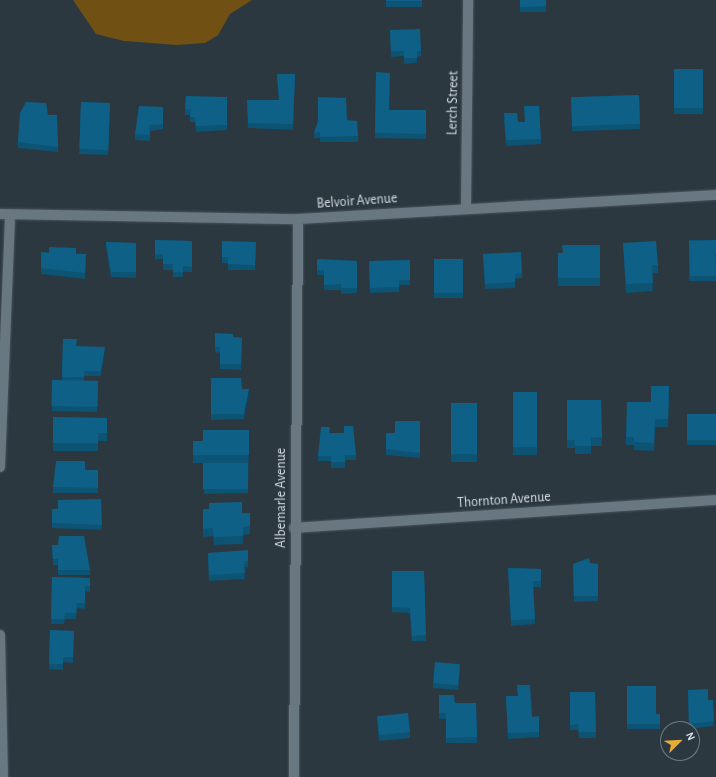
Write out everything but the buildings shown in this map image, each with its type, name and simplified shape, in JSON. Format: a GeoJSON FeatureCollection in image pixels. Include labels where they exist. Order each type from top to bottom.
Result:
{"type":"FeatureCollection","features":[{"type":"Feature","properties":{"kind":"street","name":"Lerch Street"},"geometry":{"type":"LineString","coordinates":[[466,207],[468,0]]}},
{"type":"Feature","properties":{"kind":"street","name":"Belvoir Avenue"},"geometry":{"type":"LineString","coordinates":[[5,215],[298,219],[466,207],[716,195]]}},
{"type":"Feature","properties":{"kind":"street"},"geometry":{"type":"LineString","coordinates":[[0,467],[5,215]]}},
{"type":"Feature","properties":{"kind":"street","name":"Albemarle Avenue"},"geometry":{"type":"LineString","coordinates":[[294,777],[294,528],[298,219]]}},
{"type":"Feature","properties":{"kind":"street","name":"Thornton Avenue"},"geometry":{"type":"LineString","coordinates":[[294,528],[716,500]]}},
{"type":"Feature","properties":{"kind":"street"},"geometry":{"type":"LineString","coordinates":[[0,635],[3,777]]}},
{"type":"Feature","properties":{"kind":"shaded area"},"geometry":{"type":"Polygon","coordinates":[[[73,0],[252,0],[230,14],[218,35],[205,43],[177,45],[124,41],[96,34],[73,0]]]}}]}
